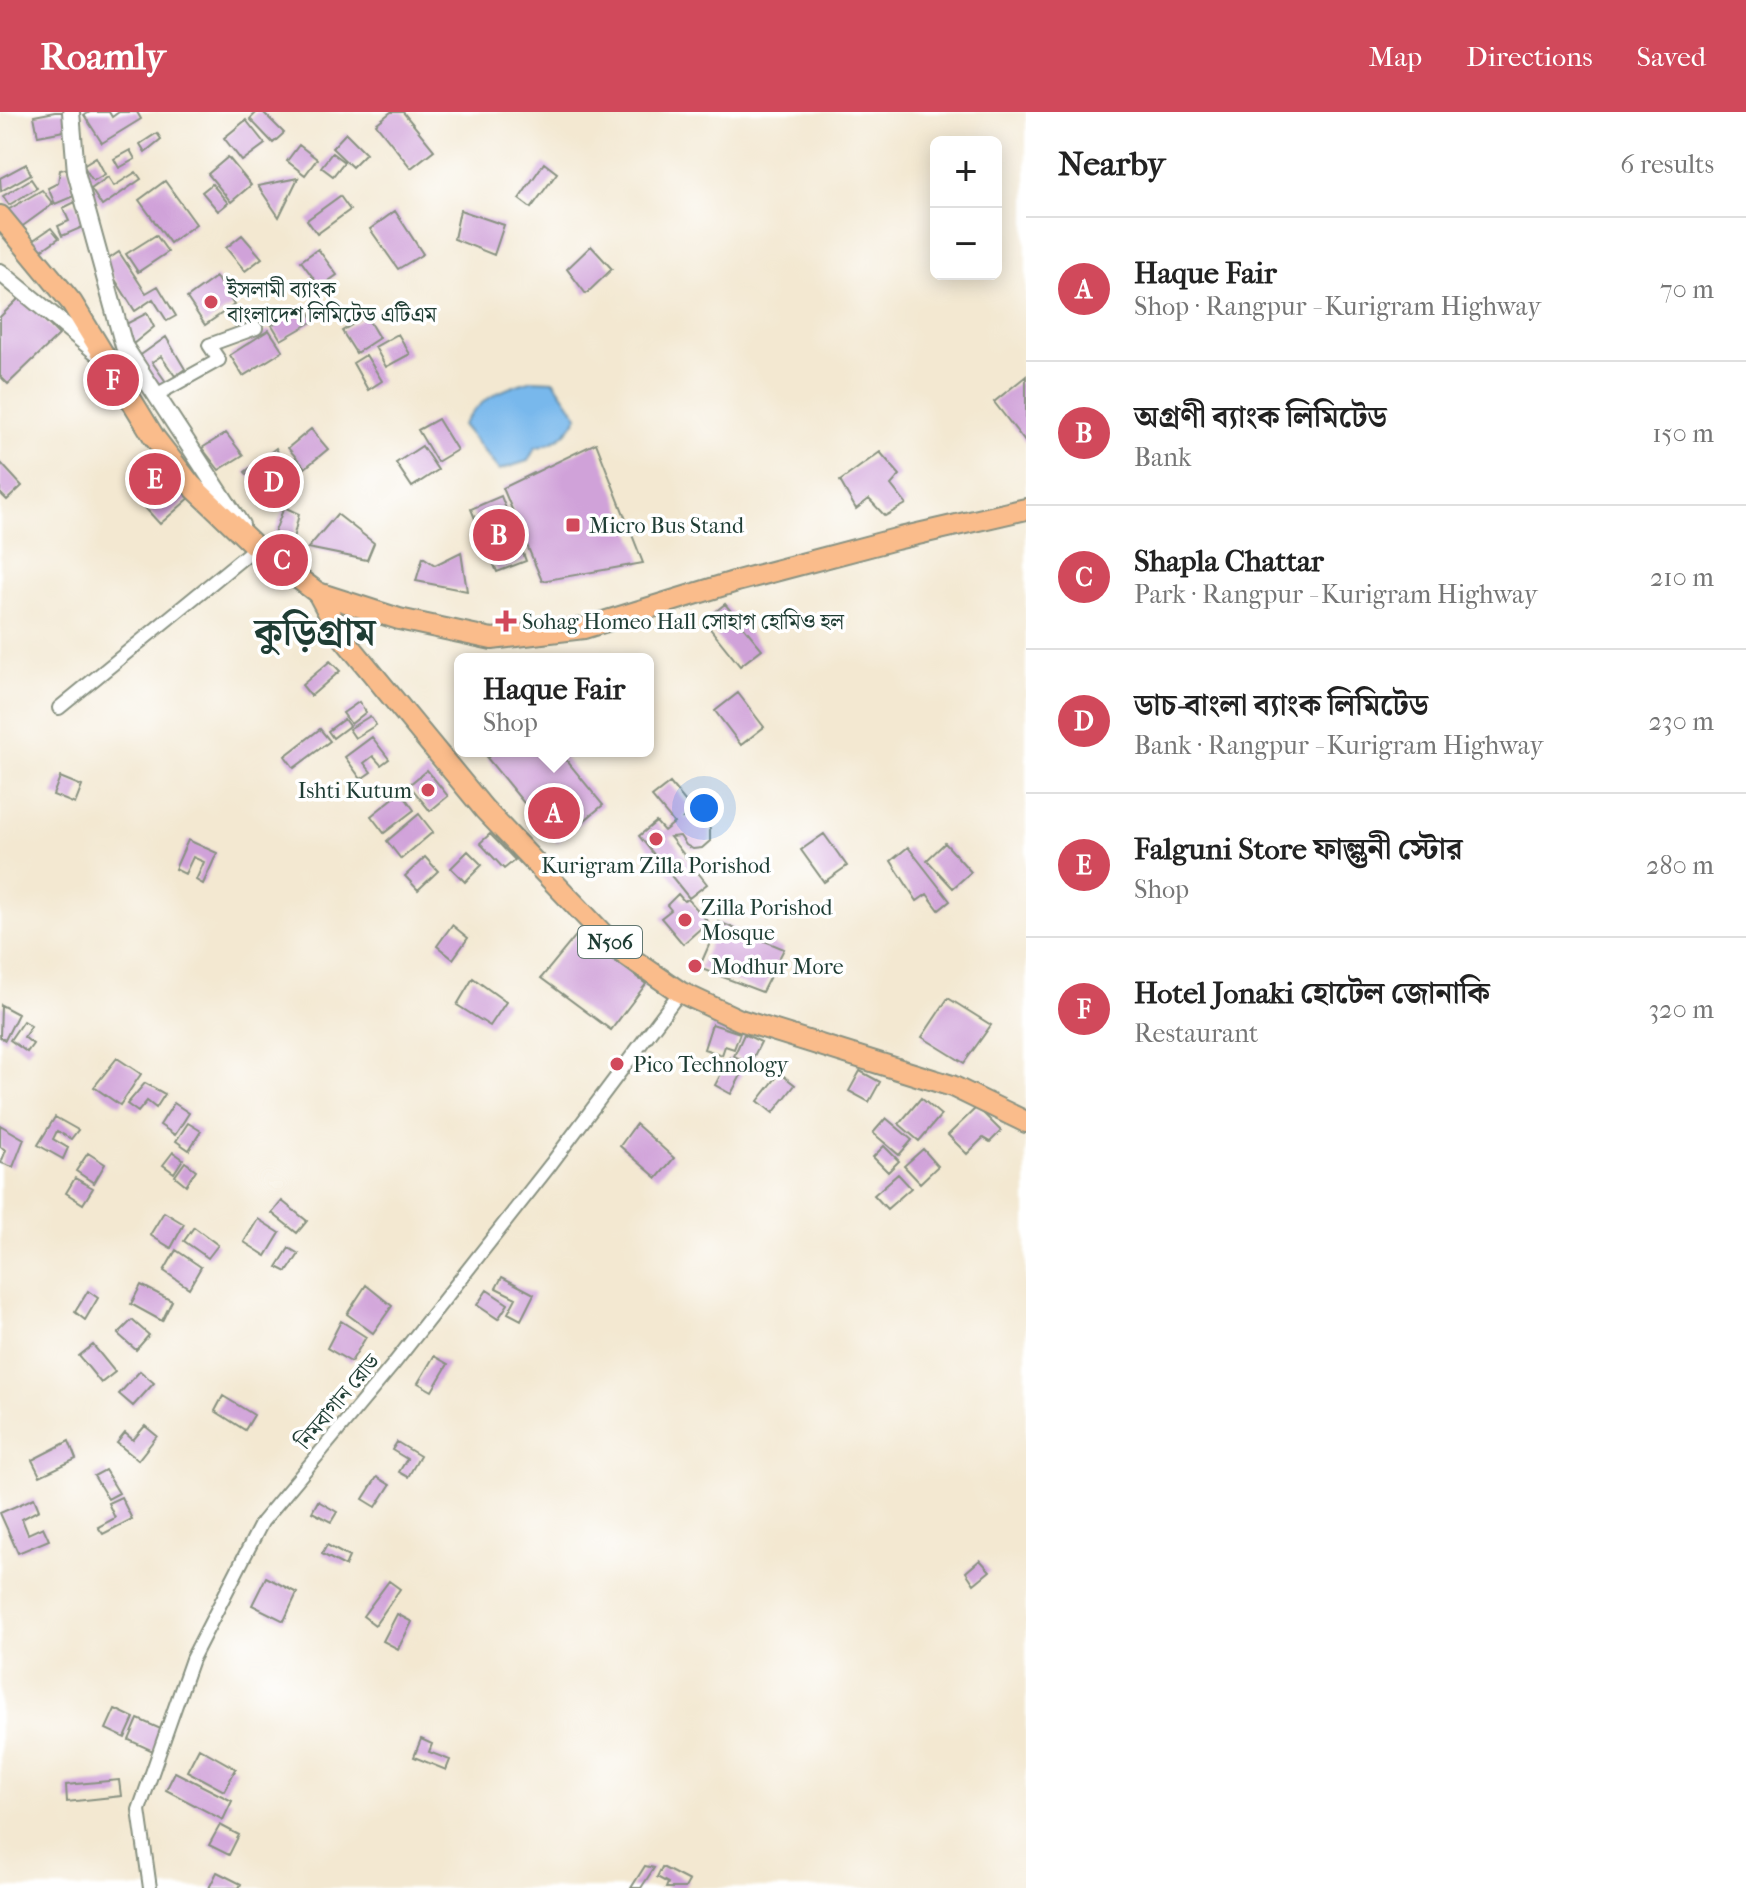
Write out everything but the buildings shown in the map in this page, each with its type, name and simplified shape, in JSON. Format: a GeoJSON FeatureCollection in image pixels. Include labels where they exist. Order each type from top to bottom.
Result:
{"type":"FeatureCollection","features":[{"type":"Feature","properties":{"kind":"main road"},"geometry":{"type":"LineString","coordinates":[[0,216],[72,303],[154,437],[191,485],[256,547],[318,593],[399,619],[492,639],[584,628],[766,573],[1026,509]]}},
{"type":"Feature","properties":{"kind":"main road","name":"N506"},"geometry":{"type":"LineString","coordinates":[[318,593],[340,634],[484,809],[617,949],[680,992],[740,1020],[952,1086],[1026,1122]]}},
{"type":"Feature","properties":{"kind":"street"},"geometry":{"type":"LineString","coordinates":[[59,708],[256,547],[124,346],[76,172],[71,112]]}},
{"type":"Feature","properties":{"kind":"street"},"geometry":{"type":"LineString","coordinates":[[0,272],[105,359]]}},
{"type":"Feature","properties":{"kind":"street"},"geometry":{"type":"LineString","coordinates":[[156,395],[219,360],[209,345],[256,328]]}},
{"type":"Feature","properties":{"kind":"street","name":"নিমবাগান রোড"},"geometry":{"type":"LineString","coordinates":[[150,1888],[139,1810],[192,1659],[262,1522],[392,1366],[542,1176],[680,992]]}},
{"type":"Feature","properties":{"kind":"water"},"geometry":{"type":"Polygon","coordinates":[[[532,380],[554,381],[578,416],[561,437],[535,448],[528,461],[499,470],[462,425],[492,396],[532,380]]]}},
{"type":"Feature","properties":{"kind":"place","name":"ইসলামী ব্যাংক বাংলাদেশ লিমিটেড এটিএম"},"geometry":{"type":"Point","coordinates":[211,302]}},
{"type":"Feature","properties":{"kind":"place","name":"Hotel Jonaki হোটেল জোনাকি"},"geometry":{"type":"Point","coordinates":[113,380]}},
{"type":"Feature","properties":{"kind":"place","name":"Falguni Store ফাল্গুনী স্টোর"},"geometry":{"type":"Point","coordinates":[155,479]}},
{"type":"Feature","properties":{"kind":"place","name":"ডাচ-বাংলা ব্যাংক লিমিটেড"},"geometry":{"type":"Point","coordinates":[274,482]}},
{"type":"Feature","properties":{"kind":"place","name":"Micro Bus Stand"},"geometry":{"type":"Point","coordinates":[573,525]}},
{"type":"Feature","properties":{"kind":"place","name":"অগ্রণী ব্যাংক লিমিটেড"},"geometry":{"type":"Point","coordinates":[499,535]}},
{"type":"Feature","properties":{"kind":"place","name":"Shapla Chattar"},"geometry":{"type":"Point","coordinates":[282,560]}},
{"type":"Feature","properties":{"kind":"place","name":"Sohag Homeo Hall সোহাগ হোমিও হল"},"geometry":{"type":"Point","coordinates":[506,621]}},
{"type":"Feature","properties":{"kind":"place","name":"Ishti Kutum"},"geometry":{"type":"Point","coordinates":[428,790]}},
{"type":"Feature","properties":{"kind":"place","name":"Haque Fair"},"geometry":{"type":"Point","coordinates":[554,813]}},
{"type":"Feature","properties":{"kind":"place","name":"Kurigram Zilla Porishod"},"geometry":{"type":"Point","coordinates":[656,839]}},
{"type":"Feature","properties":{"kind":"place","name":"Zilla Porishod Mosque"},"geometry":{"type":"Point","coordinates":[685,920]}},
{"type":"Feature","properties":{"kind":"place","name":"Modhur More"},"geometry":{"type":"Point","coordinates":[695,966]}},
{"type":"Feature","properties":{"kind":"place","name":"Pico Technology"},"geometry":{"type":"Point","coordinates":[617,1064]}},
{"type":"Feature","properties":{"kind":"district","name":"কুড়িগ্রাম"},"geometry":{"type":"Point","coordinates":[315,632]}}]}
